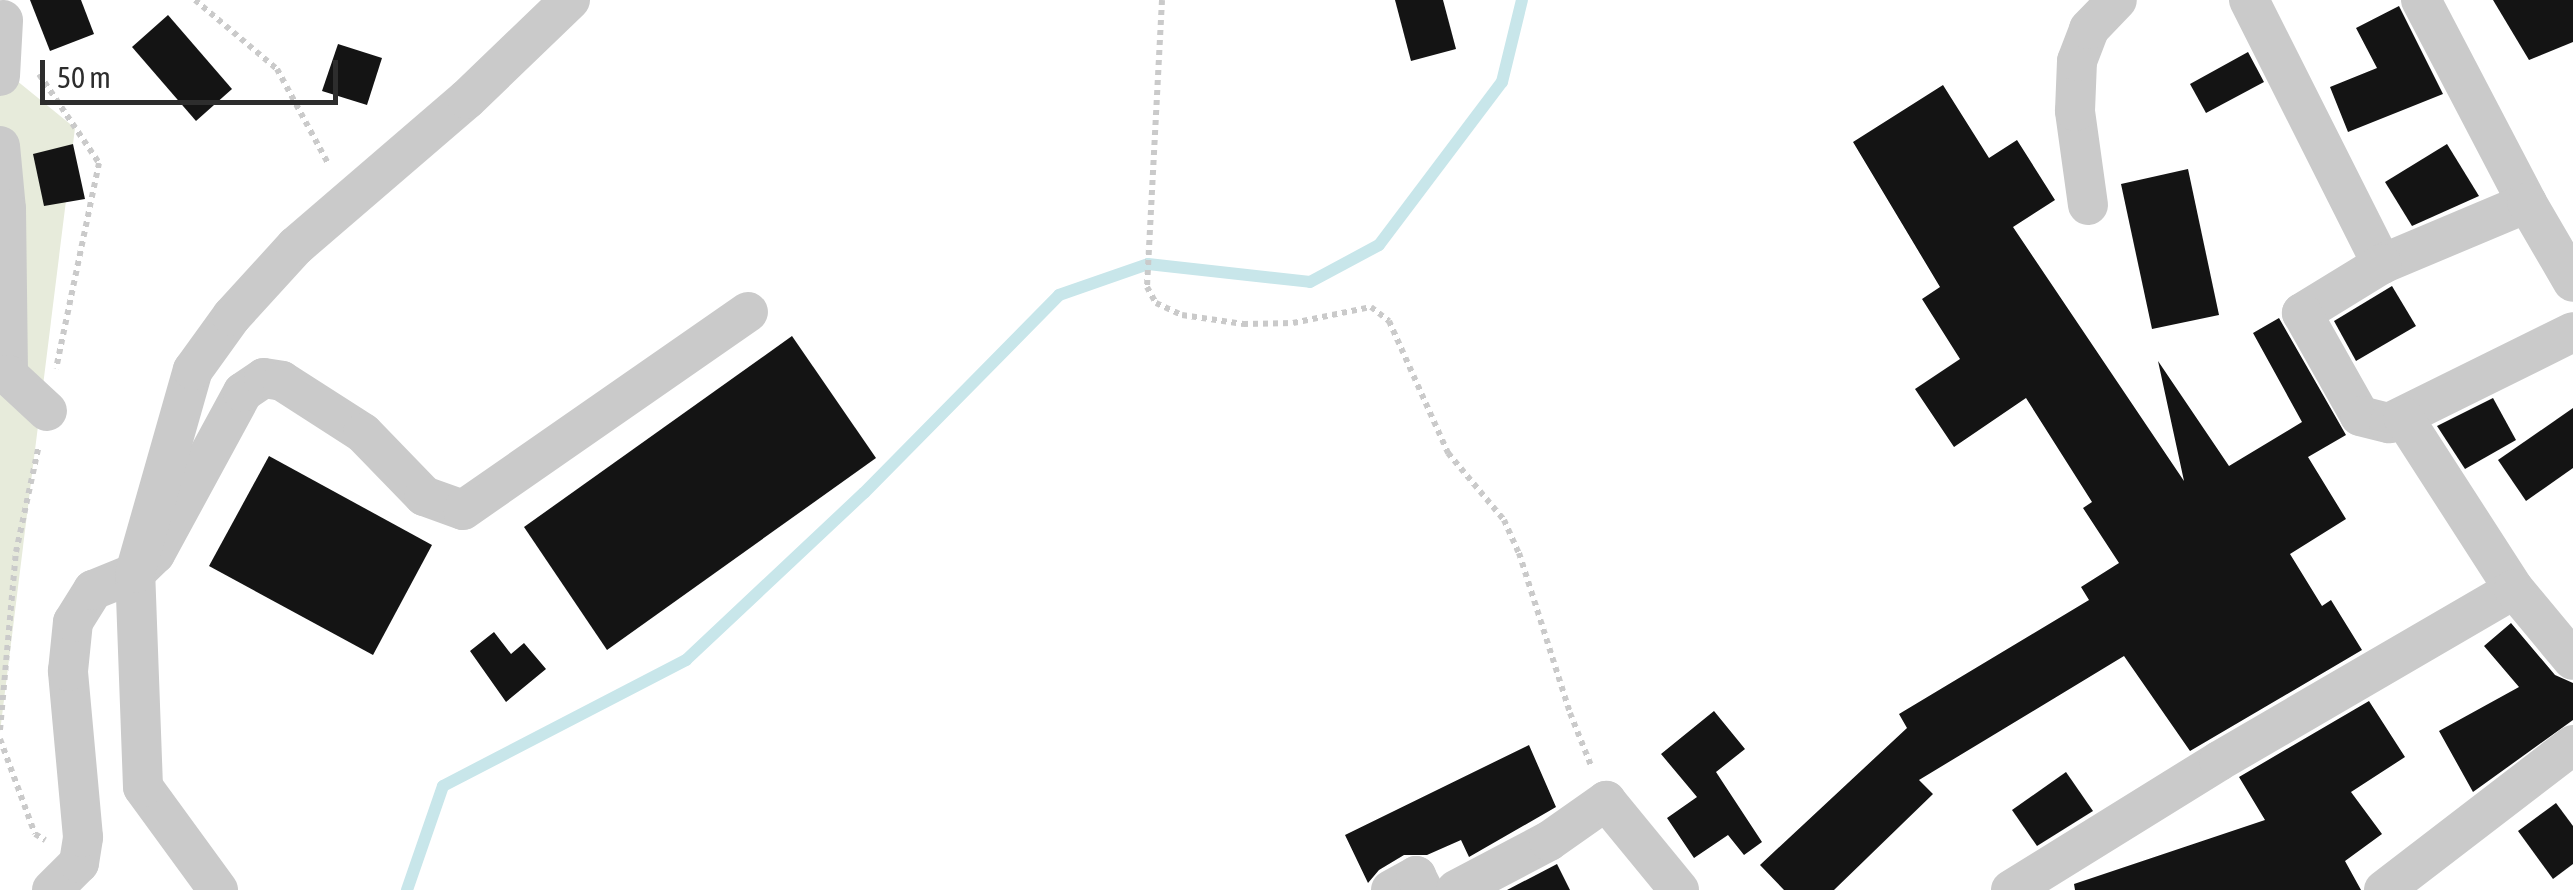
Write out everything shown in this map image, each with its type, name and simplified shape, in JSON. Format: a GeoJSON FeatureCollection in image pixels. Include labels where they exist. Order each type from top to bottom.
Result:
{"type":"FeatureCollection","features":[{"type":"Feature","properties":{"kind":"street"},"geometry":{"type":"LineString","coordinates":[[218,890],[143,787],[135,572],[194,370],[232,316],[296,246],[467,100],[570,0]]}},
{"type":"Feature","properties":{"kind":"street"},"geometry":{"type":"LineString","coordinates":[[2088,205],[2075,111],[2077,61],[2089,29],[2117,0]]}},
{"type":"Feature","properties":{"kind":"street"},"geometry":{"type":"LineString","coordinates":[[2249,0],[2382,264]]}},
{"type":"Feature","properties":{"kind":"street"},"geometry":{"type":"LineString","coordinates":[[2421,0],[2527,203],[2573,282]]}},
{"type":"Feature","properties":{"kind":"street"},"geometry":{"type":"LineString","coordinates":[[0,76],[3,20]]}},
{"type":"Feature","properties":{"kind":"street"},"geometry":{"type":"LineString","coordinates":[[0,146],[6,208],[8,376],[47,411]]}},
{"type":"Feature","properties":{"kind":"street"},"geometry":{"type":"LineString","coordinates":[[2527,203],[2382,264],[2302,314],[2360,416],[2389,423],[2573,332]]}},
{"type":"Feature","properties":{"kind":"street"},"geometry":{"type":"LineString","coordinates":[[65,876],[83,837],[68,671],[73,622],[93,590],[135,572],[155,554],[243,392],[264,378],[282,381],[363,433],[424,496],[463,510],[748,312]]}},
{"type":"Feature","properties":{"kind":"street"},"geometry":{"type":"LineString","coordinates":[[2403,416],[2514,589],[2573,660]]}},
{"type":"Feature","properties":{"kind":"street"},"geometry":{"type":"LineString","coordinates":[[2011,890],[2218,761],[2514,589]]}},
{"type":"Feature","properties":{"kind":"street"},"geometry":{"type":"LineString","coordinates":[[2377,882],[2573,745]]}},
{"type":"Feature","properties":{"kind":"street"},"geometry":{"type":"LineString","coordinates":[[1456,890],[1549,842],[1606,801],[1679,890]]}},
{"type":"Feature","properties":{"kind":"street"},"geometry":{"type":"LineString","coordinates":[[1391,890],[1416,876],[1423,890]]}},
{"type":"Feature","properties":{"kind":"path"},"geometry":{"type":"LineString","coordinates":[[195,0],[278,69],[330,164],[320,176]]}},
{"type":"Feature","properties":{"kind":"path"},"geometry":{"type":"LineString","coordinates":[[1162,0],[1148,287],[1156,303],[1182,315],[1243,324],[1293,322],[1370,308],[1390,321],[1448,454],[1460,473],[1493,504],[1519,553],[1570,713],[1606,801]]}},
{"type":"Feature","properties":{"kind":"path"},"geometry":{"type":"LineString","coordinates":[[0,739],[36,834],[65,876]]}},
{"type":"Feature","properties":{"kind":"green space"},"geometry":{"type":"Polygon","coordinates":[[[0,67],[75,128],[0,732],[0,67]]]}},
{"type":"Feature","properties":{"kind":"building"},"geometry":{"type":"Polygon","coordinates":[[[30,0],[81,0],[94,34],[50,51],[30,0]]]}},
{"type":"Feature","properties":{"kind":"building"},"geometry":{"type":"Polygon","coordinates":[[[1395,0],[1443,0],[1456,49],[1411,61],[1395,0]]]}},
{"type":"Feature","properties":{"kind":"building"},"geometry":{"type":"Polygon","coordinates":[[[2493,0],[2573,0],[2573,42],[2529,60],[2493,0]]]}},
{"type":"Feature","properties":{"kind":"building"},"geometry":{"type":"Polygon","coordinates":[[[2399,6],[2443,94],[2348,132],[2330,87],[2377,68],[2356,28],[2399,6]]]}},
{"type":"Feature","properties":{"kind":"building"},"geometry":{"type":"Polygon","coordinates":[[[168,15],[232,89],[196,121],[132,47],[168,15]]]}},
{"type":"Feature","properties":{"kind":"building"},"geometry":{"type":"Polygon","coordinates":[[[338,44],[382,58],[367,105],[322,91],[338,44]]]}},
{"type":"Feature","properties":{"kind":"building"},"geometry":{"type":"Polygon","coordinates":[[[2248,52],[2264,82],[2206,113],[2190,84],[2248,52]]]}},
{"type":"Feature","properties":{"kind":"building"},"geometry":{"type":"Polygon","coordinates":[[[1943,85],[1989,158],[2017,140],[2055,200],[2013,227],[2184,481],[2158,361],[2229,466],[2302,422],[2253,333],[2279,318],[2346,435],[2308,457],[2346,519],[2290,554],[2322,606],[2331,600],[2362,650],[2190,751],[2124,656],[1919,780],[1933,794],[1834,890],[1784,890],[1760,865],[1907,728],[1899,714],[2089,600],[2081,587],[2119,563],[2083,508],[2092,502],[2026,398],[1954,447],[1915,389],[1960,359],[1922,299],[1940,287],[1853,142],[1943,85]]]}},
{"type":"Feature","properties":{"kind":"building"},"geometry":{"type":"Polygon","coordinates":[[[73,144],[85,199],[44,206],[33,154],[73,144]]]}},
{"type":"Feature","properties":{"kind":"building"},"geometry":{"type":"Polygon","coordinates":[[[2447,144],[2479,196],[2412,226],[2385,182],[2447,144]]]}},
{"type":"Feature","properties":{"kind":"building"},"geometry":{"type":"Polygon","coordinates":[[[2188,169],[2219,315],[2152,329],[2121,184],[2188,169]]]}},
{"type":"Feature","properties":{"kind":"building"},"geometry":{"type":"Polygon","coordinates":[[[2392,286],[2416,326],[2356,361],[2334,321],[2392,286]]]}},
{"type":"Feature","properties":{"kind":"building"},"geometry":{"type":"Polygon","coordinates":[[[792,336],[876,458],[607,650],[524,527],[792,336]]]}},
{"type":"Feature","properties":{"kind":"building"},"geometry":{"type":"Polygon","coordinates":[[[2493,398],[2516,440],[2465,469],[2437,426],[2493,398]]]}},
{"type":"Feature","properties":{"kind":"building"},"geometry":{"type":"Polygon","coordinates":[[[2573,408],[2573,468],[2526,501],[2498,460],[2573,408]]]}},
{"type":"Feature","properties":{"kind":"building"},"geometry":{"type":"Polygon","coordinates":[[[269,456],[432,545],[373,655],[209,566],[269,456]]]}},
{"type":"Feature","properties":{"kind":"building"},"geometry":{"type":"Polygon","coordinates":[[[2511,623],[2555,675],[2573,683],[2573,720],[2473,792],[2439,731],[2519,687],[2484,646],[2511,623]]]}},
{"type":"Feature","properties":{"kind":"building"},"geometry":{"type":"Polygon","coordinates":[[[494,632],[511,654],[524,643],[546,669],[506,702],[470,651],[494,632]]]}},
{"type":"Feature","properties":{"kind":"building"},"geometry":{"type":"Polygon","coordinates":[[[2369,701],[2405,757],[2351,792],[2382,834],[2345,861],[2361,890],[2075,890],[2074,884],[2265,820],[2239,777],[2369,701]]]}},
{"type":"Feature","properties":{"kind":"building"},"geometry":{"type":"Polygon","coordinates":[[[1714,711],[1745,749],[1716,772],[1762,842],[1744,855],[1728,835],[1694,858],[1667,818],[1697,797],[1661,754],[1714,711]]]}},
{"type":"Feature","properties":{"kind":"building"},"geometry":{"type":"Polygon","coordinates":[[[1529,745],[1556,807],[1469,857],[1461,840],[1427,855],[1404,855],[1379,870],[1368,883],[1345,835],[1529,745]]]}},
{"type":"Feature","properties":{"kind":"building"},"geometry":{"type":"Polygon","coordinates":[[[2066,772],[2093,811],[2037,846],[2012,810],[2066,772]]]}},
{"type":"Feature","properties":{"kind":"building"},"geometry":{"type":"Polygon","coordinates":[[[2556,803],[2573,826],[2573,864],[2553,879],[2518,831],[2556,803]]]}},
{"type":"Feature","properties":{"kind":"building"},"geometry":{"type":"Polygon","coordinates":[[[1557,864],[1570,890],[1507,890],[1557,864]]]}},
{"type":"Feature","properties":{"kind":"waterway"},"geometry":{"type":"LineString","coordinates":[[407,890],[443,786],[686,660],[864,493],[1059,295],[1148,264],[1310,282],[1379,245],[1502,82],[1522,0]]}}]}
